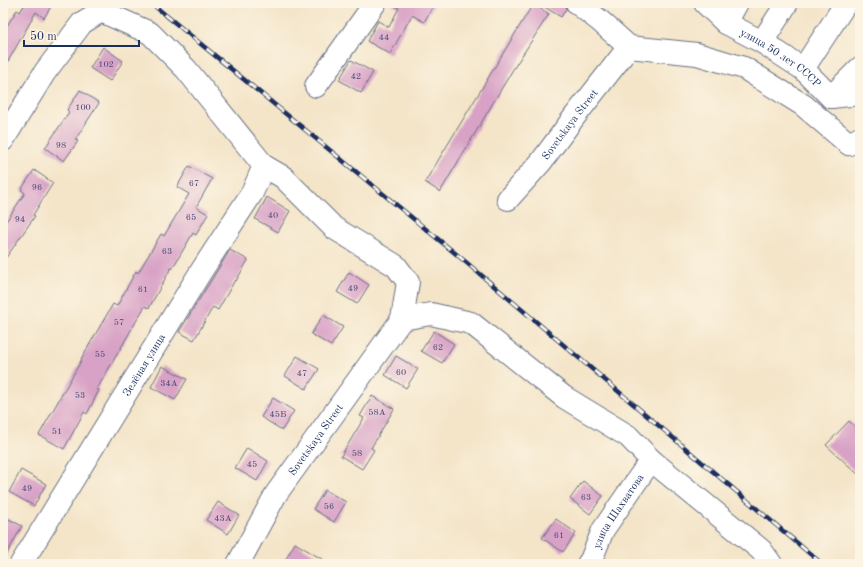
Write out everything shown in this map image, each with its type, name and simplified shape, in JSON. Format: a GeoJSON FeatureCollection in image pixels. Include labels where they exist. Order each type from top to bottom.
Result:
{"type":"FeatureCollection","features":[{"type":"Feature","properties":{"kind":"street"},"geometry":{"type":"LineString","coordinates":[[316,86],[375,3]]}},
{"type":"Feature","properties":{"kind":"street"},"geometry":{"type":"LineString","coordinates":[[577,3],[629,47],[697,54],[744,68],[803,105],[849,144],[860,138]]}},
{"type":"Feature","properties":{"kind":"street","name":"улица 50 лет СССР"},"geometry":{"type":"LineString","coordinates":[[705,3],[726,23],[762,42],[803,69],[831,97],[860,94]]}},
{"type":"Feature","properties":{"kind":"street"},"geometry":{"type":"LineString","coordinates":[[726,23],[737,3]]}},
{"type":"Feature","properties":{"kind":"street"},"geometry":{"type":"LineString","coordinates":[[762,42],[787,3]]}},
{"type":"Feature","properties":{"kind":"street"},"geometry":{"type":"LineString","coordinates":[[803,69],[846,3]]}},
{"type":"Feature","properties":{"kind":"street"},"geometry":{"type":"LineString","coordinates":[[3,140],[45,72],[82,23],[101,11],[150,33],[186,70],[264,166],[283,177],[334,228],[396,266],[408,282],[402,320],[431,314],[471,323],[564,397],[628,436],[651,460],[760,550],[770,564]]}},
{"type":"Feature","properties":{"kind":"street","name":"Sovetskaya Street"},"geometry":{"type":"LineString","coordinates":[[508,200],[541,162],[629,47]]}},
{"type":"Feature","properties":{"kind":"street"},"geometry":{"type":"LineString","coordinates":[[831,97],[860,68]]}},
{"type":"Feature","properties":{"kind":"street","name":"Зелёная улица"},"geometry":{"type":"LineString","coordinates":[[21,564],[200,273],[252,193],[264,166]]}},
{"type":"Feature","properties":{"kind":"street","name":"Sovetskaya Street"},"geometry":{"type":"LineString","coordinates":[[238,564],[276,494],[402,320]]}},
{"type":"Feature","properties":{"kind":"street","name":"улица Шахватова"},"geometry":{"type":"LineString","coordinates":[[588,564],[603,530],[651,460]]}},
{"type":"Feature","properties":{"kind":"building"},"geometry":{"type":"Polygon","coordinates":[[[23,3],[53,3],[44,18],[36,12],[3,70],[3,32],[17,10],[20,12],[25,4],[23,3]]]}},
{"type":"Feature","properties":{"kind":"building"},"geometry":{"type":"Polygon","coordinates":[[[389,3],[435,3],[424,22],[412,15],[390,54],[367,41],[378,21],[389,27],[399,8],[389,3]]]}},
{"type":"Feature","properties":{"kind":"building"},"geometry":{"type":"Polygon","coordinates":[[[538,3],[565,3],[566,9],[561,17],[538,3]]]}},
{"type":"Feature","properties":{"kind":"building"},"geometry":{"type":"Polygon","coordinates":[[[533,4],[549,14],[512,71],[440,192],[425,182],[533,4]]]}},
{"type":"Feature","properties":{"kind":"building"},"geometry":{"type":"Polygon","coordinates":[[[103,47],[123,61],[110,81],[90,68],[103,47]]]}},
{"type":"Feature","properties":{"kind":"building"},"geometry":{"type":"Polygon","coordinates":[[[351,60],[373,72],[361,93],[339,80],[351,60]]]}},
{"type":"Feature","properties":{"kind":"building"},"geometry":{"type":"Polygon","coordinates":[[[80,90],[99,103],[75,140],[78,141],[64,161],[45,148],[69,112],[67,110],[80,90]]]}},
{"type":"Feature","properties":{"kind":"building"},"geometry":{"type":"Polygon","coordinates":[[[189,166],[212,179],[196,207],[208,214],[196,235],[193,233],[172,269],[171,268],[149,308],[145,306],[97,389],[99,390],[87,414],[84,412],[64,449],[39,435],[113,304],[117,306],[136,271],[138,273],[161,234],[164,236],[189,194],[177,187],[189,166]]]}},
{"type":"Feature","properties":{"kind":"building"},"geometry":{"type":"Polygon","coordinates":[[[34,170],[53,183],[33,215],[35,216],[3,262],[3,226],[25,193],[21,190],[34,170]]]}},
{"type":"Feature","properties":{"kind":"building"},"geometry":{"type":"Polygon","coordinates":[[[267,197],[290,211],[278,232],[255,219],[267,197]]]}},
{"type":"Feature","properties":{"kind":"building"},"geometry":{"type":"Polygon","coordinates":[[[230,250],[248,260],[218,310],[213,307],[194,340],[179,332],[230,250]]]}},
{"type":"Feature","properties":{"kind":"building"},"geometry":{"type":"Polygon","coordinates":[[[349,272],[369,285],[357,304],[337,292],[349,272]]]}},
{"type":"Feature","properties":{"kind":"building"},"geometry":{"type":"Polygon","coordinates":[[[323,315],[343,327],[331,346],[311,334],[323,315]]]}},
{"type":"Feature","properties":{"kind":"building"},"geometry":{"type":"Polygon","coordinates":[[[434,331],[454,344],[442,363],[421,351],[434,331]]]}},
{"type":"Feature","properties":{"kind":"building"},"geometry":{"type":"Polygon","coordinates":[[[297,356],[319,369],[306,389],[285,376],[297,356]]]}},
{"type":"Feature","properties":{"kind":"building"},"geometry":{"type":"Polygon","coordinates":[[[396,356],[418,369],[406,388],[385,375],[396,356]]]}},
{"type":"Feature","properties":{"kind":"building"},"geometry":{"type":"Polygon","coordinates":[[[162,366],[187,379],[175,400],[151,387],[162,366]]]}},
{"type":"Feature","properties":{"kind":"building"},"geometry":{"type":"Polygon","coordinates":[[[372,396],[394,409],[371,448],[374,450],[362,469],[341,456],[364,418],[360,416],[372,396]]]}},
{"type":"Feature","properties":{"kind":"building"},"geometry":{"type":"Polygon","coordinates":[[[273,398],[294,411],[282,430],[261,417],[273,398]]]}},
{"type":"Feature","properties":{"kind":"building"},"geometry":{"type":"Polygon","coordinates":[[[849,421],[860,431],[860,476],[826,445],[849,421]]]}},
{"type":"Feature","properties":{"kind":"building"},"geometry":{"type":"Polygon","coordinates":[[[247,448],[268,461],[257,481],[235,468],[247,448]]]}},
{"type":"Feature","properties":{"kind":"building"},"geometry":{"type":"Polygon","coordinates":[[[21,470],[46,484],[34,506],[9,492],[21,470]]]}},
{"type":"Feature","properties":{"kind":"building"},"geometry":{"type":"Polygon","coordinates":[[[583,481],[603,496],[590,514],[570,499],[583,481]]]}},
{"type":"Feature","properties":{"kind":"building"},"geometry":{"type":"Polygon","coordinates":[[[325,490],[346,502],[334,522],[313,509],[325,490]]]}},
{"type":"Feature","properties":{"kind":"building"},"geometry":{"type":"Polygon","coordinates":[[[218,502],[239,515],[228,534],[206,520],[218,502]]]}},
{"type":"Feature","properties":{"kind":"building"},"geometry":{"type":"Polygon","coordinates":[[[3,516],[22,526],[3,561],[3,516]]]}},
{"type":"Feature","properties":{"kind":"building"},"geometry":{"type":"Polygon","coordinates":[[[556,519],[576,533],[563,552],[542,538],[556,519]]]}},
{"type":"Feature","properties":{"kind":"building"},"geometry":{"type":"Polygon","coordinates":[[[295,543],[330,564],[283,564],[295,543]]]}},
{"type":"Feature","properties":{"kind":"railway"},"geometry":{"type":"LineString","coordinates":[[151,3],[461,258],[822,564]]}}]}
